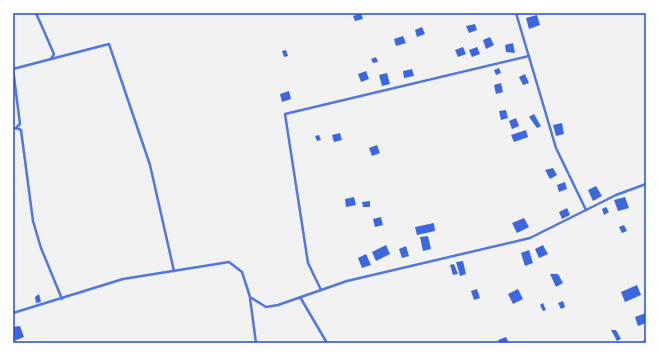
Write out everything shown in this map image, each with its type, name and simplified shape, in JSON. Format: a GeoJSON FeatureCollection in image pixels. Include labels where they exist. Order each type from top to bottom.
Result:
{"type":"FeatureCollection","features":[{"type":"Feature","properties":{"kind":"street"},"geometry":{"type":"LineString","coordinates":[[36,13],[54,54],[51,60]]}},
{"type":"Feature","properties":{"kind":"street"},"geometry":{"type":"LineString","coordinates":[[516,13],[556,148],[586,210]]}},
{"type":"Feature","properties":{"kind":"street"},"geometry":{"type":"LineString","coordinates":[[15,129],[20,124],[13,69],[109,44],[150,165],[174,271]]}},
{"type":"Feature","properties":{"kind":"street"},"geometry":{"type":"LineString","coordinates":[[322,290],[308,263],[285,114],[529,56]]}},
{"type":"Feature","properties":{"kind":"street"},"geometry":{"type":"LineString","coordinates":[[15,129],[21,130],[33,221],[41,248],[62,298]]}},
{"type":"Feature","properties":{"kind":"street"},"geometry":{"type":"LineString","coordinates":[[250,297],[266,306],[278,305],[348,281],[530,238],[616,195],[646,184]]}},
{"type":"Feature","properties":{"kind":"street"},"geometry":{"type":"LineString","coordinates":[[13,313],[123,279],[229,262],[242,272],[250,297],[256,343]]}},
{"type":"Feature","properties":{"kind":"street"},"geometry":{"type":"LineString","coordinates":[[300,297],[327,343]]}},
{"type":"Feature","properties":{"kind":"street"},"geometry":{"type":"LineString","coordinates":[[643,343],[646,340]]}},
{"type":"Feature","properties":{"kind":"building"},"geometry":{"type":"Polygon","coordinates":[[[361,13],[363,19],[355,21],[353,16],[361,13]]]}},
{"type":"Feature","properties":{"kind":"building"},"geometry":{"type":"Polygon","coordinates":[[[537,15],[540,25],[529,29],[526,18],[537,15]]]}},
{"type":"Feature","properties":{"kind":"building"},"geometry":{"type":"Polygon","coordinates":[[[475,24],[477,30],[469,33],[466,26],[475,24]]]}},
{"type":"Feature","properties":{"kind":"building"},"geometry":{"type":"Polygon","coordinates":[[[422,27],[425,34],[417,37],[415,30],[422,27]]]}},
{"type":"Feature","properties":{"kind":"building"},"geometry":{"type":"Polygon","coordinates":[[[403,36],[406,43],[396,46],[394,39],[403,36]]]}},
{"type":"Feature","properties":{"kind":"building"},"geometry":{"type":"Polygon","coordinates":[[[490,37],[494,45],[486,49],[483,40],[490,37]]]}},
{"type":"Feature","properties":{"kind":"building"},"geometry":{"type":"Polygon","coordinates":[[[513,43],[515,53],[506,52],[505,45],[513,43]]]}},
{"type":"Feature","properties":{"kind":"building"},"geometry":{"type":"Polygon","coordinates":[[[463,47],[466,54],[458,57],[455,50],[463,47]]]}},
{"type":"Feature","properties":{"kind":"building"},"geometry":{"type":"Polygon","coordinates":[[[477,47],[480,54],[472,57],[469,50],[477,47]]]}},
{"type":"Feature","properties":{"kind":"building"},"geometry":{"type":"Polygon","coordinates":[[[286,50],[288,56],[284,57],[282,51],[286,50]]]}},
{"type":"Feature","properties":{"kind":"building"},"geometry":{"type":"Polygon","coordinates":[[[376,57],[378,62],[373,63],[371,59],[376,57]]]}},
{"type":"Feature","properties":{"kind":"building"},"geometry":{"type":"Polygon","coordinates":[[[499,68],[501,73],[496,75],[494,70],[499,68]]]}},
{"type":"Feature","properties":{"kind":"building"},"geometry":{"type":"Polygon","coordinates":[[[412,69],[414,76],[404,78],[403,71],[412,69]]]}},
{"type":"Feature","properties":{"kind":"building"},"geometry":{"type":"Polygon","coordinates":[[[366,71],[369,79],[361,82],[358,74],[366,71]]]}},
{"type":"Feature","properties":{"kind":"building"},"geometry":{"type":"Polygon","coordinates":[[[387,73],[390,84],[382,86],[379,75],[387,73]]]}},
{"type":"Feature","properties":{"kind":"building"},"geometry":{"type":"Polygon","coordinates":[[[525,74],[529,83],[523,85],[519,77],[525,74]]]}},
{"type":"Feature","properties":{"kind":"building"},"geometry":{"type":"Polygon","coordinates":[[[501,83],[503,92],[496,94],[494,85],[501,83]]]}},
{"type":"Feature","properties":{"kind":"building"},"geometry":{"type":"Polygon","coordinates":[[[289,91],[291,99],[282,102],[280,94],[289,91]]]}},
{"type":"Feature","properties":{"kind":"building"},"geometry":{"type":"Polygon","coordinates":[[[506,110],[508,118],[501,120],[499,111],[506,110]]]}},
{"type":"Feature","properties":{"kind":"building"},"geometry":{"type":"Polygon","coordinates":[[[534,114],[541,126],[537,128],[529,117],[534,114]]]}},
{"type":"Feature","properties":{"kind":"building"},"geometry":{"type":"Polygon","coordinates":[[[516,118],[519,126],[512,129],[509,121],[516,118]]]}},
{"type":"Feature","properties":{"kind":"building"},"geometry":{"type":"Polygon","coordinates":[[[562,123],[564,134],[556,136],[553,125],[562,123]]]}},
{"type":"Feature","properties":{"kind":"building"},"geometry":{"type":"Polygon","coordinates":[[[526,130],[528,137],[514,142],[511,135],[526,130]]]}},
{"type":"Feature","properties":{"kind":"building"},"geometry":{"type":"Polygon","coordinates":[[[340,133],[342,140],[334,142],[332,135],[340,133]]]}},
{"type":"Feature","properties":{"kind":"building"},"geometry":{"type":"Polygon","coordinates":[[[319,135],[321,140],[317,141],[315,136],[319,135]]]}},
{"type":"Feature","properties":{"kind":"building"},"geometry":{"type":"Polygon","coordinates":[[[377,145],[380,153],[372,156],[369,148],[377,145]]]}},
{"type":"Feature","properties":{"kind":"building"},"geometry":{"type":"Polygon","coordinates":[[[553,168],[557,175],[550,179],[545,170],[553,168]]]}},
{"type":"Feature","properties":{"kind":"building"},"geometry":{"type":"Polygon","coordinates":[[[565,182],[567,189],[559,192],[557,185],[565,182]]]}},
{"type":"Feature","properties":{"kind":"building"},"geometry":{"type":"Polygon","coordinates":[[[596,186],[602,196],[593,201],[588,190],[596,186]]]}},
{"type":"Feature","properties":{"kind":"building"},"geometry":{"type":"Polygon","coordinates":[[[354,197],[356,205],[346,207],[345,199],[354,197]]]}},
{"type":"Feature","properties":{"kind":"building"},"geometry":{"type":"Polygon","coordinates":[[[625,197],[629,208],[618,211],[614,200],[625,197]]]}},
{"type":"Feature","properties":{"kind":"building"},"geometry":{"type":"Polygon","coordinates":[[[370,201],[370,207],[363,207],[362,202],[370,201]]]}},
{"type":"Feature","properties":{"kind":"building"},"geometry":{"type":"Polygon","coordinates":[[[606,207],[609,212],[604,215],[602,209],[606,207]]]}},
{"type":"Feature","properties":{"kind":"building"},"geometry":{"type":"Polygon","coordinates":[[[567,208],[570,215],[562,219],[559,212],[567,208]]]}},
{"type":"Feature","properties":{"kind":"building"},"geometry":{"type":"Polygon","coordinates":[[[381,217],[383,225],[375,227],[373,219],[381,217]]]}},
{"type":"Feature","properties":{"kind":"building"},"geometry":{"type":"Polygon","coordinates":[[[524,218],[529,227],[517,233],[512,223],[524,218]]]}},
{"type":"Feature","properties":{"kind":"building"},"geometry":{"type":"Polygon","coordinates":[[[434,223],[435,231],[417,235],[415,227],[434,223]]]}},
{"type":"Feature","properties":{"kind":"building"},"geometry":{"type":"Polygon","coordinates":[[[624,225],[627,231],[622,233],[619,227],[624,225]]]}},
{"type":"Feature","properties":{"kind":"building"},"geometry":{"type":"Polygon","coordinates":[[[428,236],[431,249],[423,251],[420,237],[428,236]]]}},
{"type":"Feature","properties":{"kind":"building"},"geometry":{"type":"Polygon","coordinates":[[[386,245],[390,254],[376,261],[372,252],[386,245]]]}},
{"type":"Feature","properties":{"kind":"building"},"geometry":{"type":"Polygon","coordinates":[[[543,245],[548,254],[539,258],[535,249],[543,245]]]}},
{"type":"Feature","properties":{"kind":"building"},"geometry":{"type":"Polygon","coordinates":[[[406,246],[409,256],[402,258],[399,249],[406,246]]]}},
{"type":"Feature","properties":{"kind":"building"},"geometry":{"type":"Polygon","coordinates":[[[529,250],[533,263],[525,266],[521,253],[529,250]]]}},
{"type":"Feature","properties":{"kind":"building"},"geometry":{"type":"Polygon","coordinates":[[[366,254],[371,265],[362,268],[358,258],[366,254]]]}},
{"type":"Feature","properties":{"kind":"building"},"geometry":{"type":"Polygon","coordinates":[[[463,261],[466,274],[460,276],[456,262],[463,261]]]}},
{"type":"Feature","properties":{"kind":"building"},"geometry":{"type":"Polygon","coordinates":[[[454,264],[458,274],[453,275],[450,265],[454,264]]]}},
{"type":"Feature","properties":{"kind":"building"},"geometry":{"type":"Polygon","coordinates":[[[550,274],[558,274],[563,283],[556,287],[550,274]]]}},
{"type":"Feature","properties":{"kind":"building"},"geometry":{"type":"Polygon","coordinates":[[[637,285],[641,295],[625,302],[621,292],[637,285]]]}},
{"type":"Feature","properties":{"kind":"building"},"geometry":{"type":"Polygon","coordinates":[[[477,289],[480,298],[474,300],[471,291],[477,289]]]}},
{"type":"Feature","properties":{"kind":"building"},"geometry":{"type":"Polygon","coordinates":[[[518,289],[523,299],[513,304],[508,294],[518,289]]]}},
{"type":"Feature","properties":{"kind":"building"},"geometry":{"type":"Polygon","coordinates":[[[39,294],[41,302],[36,303],[35,297],[39,294]]]}},
{"type":"Feature","properties":{"kind":"building"},"geometry":{"type":"Polygon","coordinates":[[[563,301],[565,307],[561,309],[558,303],[563,301]]]}},
{"type":"Feature","properties":{"kind":"building"},"geometry":{"type":"Polygon","coordinates":[[[543,303],[546,310],[543,311],[540,305],[543,303]]]}},
{"type":"Feature","properties":{"kind":"building"},"geometry":{"type":"Polygon","coordinates":[[[646,313],[646,323],[638,326],[635,317],[646,313]]]}},
{"type":"Feature","properties":{"kind":"building"},"geometry":{"type":"Polygon","coordinates":[[[20,326],[24,337],[14,341],[13,327],[20,326]]]}},
{"type":"Feature","properties":{"kind":"building"},"geometry":{"type":"Polygon","coordinates":[[[611,330],[616,330],[621,339],[617,341],[611,330]]]}},
{"type":"Feature","properties":{"kind":"building"},"geometry":{"type":"Polygon","coordinates":[[[506,337],[509,343],[500,343],[498,340],[506,337]]]}}]}
